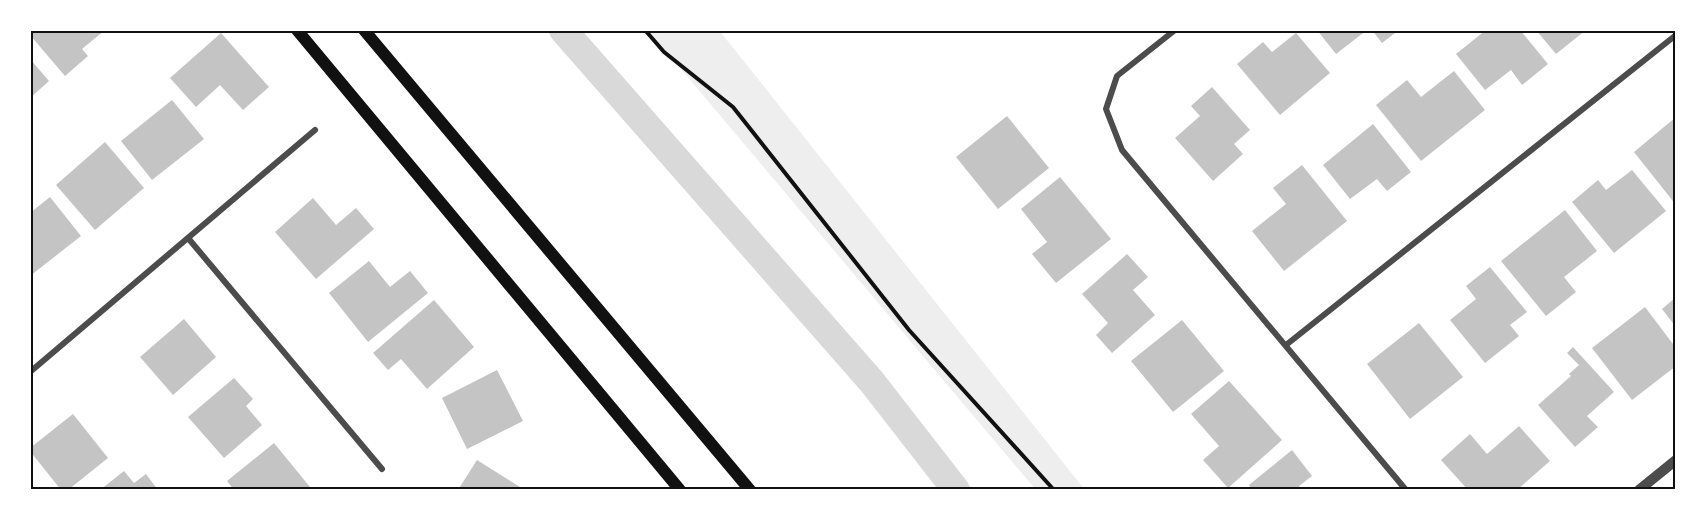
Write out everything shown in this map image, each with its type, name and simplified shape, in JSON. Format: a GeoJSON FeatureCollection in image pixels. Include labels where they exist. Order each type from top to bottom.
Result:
{"type":"FeatureCollection","features":[{"type":"Feature","properties":{"kind":"main road"},"geometry":{"type":"LineString","coordinates":[[297,30],[680,490]]}},
{"type":"Feature","properties":{"kind":"main road"},"geometry":{"type":"LineString","coordinates":[[364,30],[750,490]]}},
{"type":"Feature","properties":{"kind":"street"},"geometry":{"type":"LineString","coordinates":[[1174,30],[1117,76],[1106,109],[1122,150],[1406,490]]}},
{"type":"Feature","properties":{"kind":"street"},"geometry":{"type":"LineString","coordinates":[[1286,345],[1676,35]]}},
{"type":"Feature","properties":{"kind":"street"},"geometry":{"type":"LineString","coordinates":[[30,372],[315,130]]}},
{"type":"Feature","properties":{"kind":"street"},"geometry":{"type":"LineString","coordinates":[[188,238],[382,468]]}},
{"type":"Feature","properties":{"kind":"street"},"geometry":{"type":"LineString","coordinates":[[1639,490],[1676,460]]}},
{"type":"Feature","properties":{"kind":"path"},"geometry":{"type":"LineString","coordinates":[[645,30],[664,52],[733,107],[909,330],[1054,490]]}},
{"type":"Feature","properties":{"kind":"shaded area"},"geometry":{"type":"Polygon","coordinates":[[[648,30],[719,30],[1085,490],[1036,490],[648,30]]]}},
{"type":"Feature","properties":{"kind":"building"},"geometry":{"type":"Polygon","coordinates":[[[30,30],[105,30],[82,49],[88,56],[65,76],[30,35],[30,30]]]}},
{"type":"Feature","properties":{"kind":"building"},"geometry":{"type":"Polygon","coordinates":[[[1317,30],[1367,30],[1336,54],[1317,30]]]}},
{"type":"Feature","properties":{"kind":"building"},"geometry":{"type":"Polygon","coordinates":[[[1372,30],[1399,30],[1382,43],[1372,30]]]}},
{"type":"Feature","properties":{"kind":"building"},"geometry":{"type":"Polygon","coordinates":[[[1486,30],[1499,32],[1520,30],[1548,64],[1522,85],[1511,70],[1485,90],[1456,54],[1486,30]]]}},
{"type":"Feature","properties":{"kind":"building"},"geometry":{"type":"Polygon","coordinates":[[[1536,30],[1586,30],[1556,54],[1536,30]]]}},
{"type":"Feature","properties":{"kind":"building"},"geometry":{"type":"Polygon","coordinates":[[[221,33],[269,87],[243,110],[220,85],[196,107],[170,78],[221,33]]]}},
{"type":"Feature","properties":{"kind":"building"},"geometry":{"type":"Polygon","coordinates":[[[1296,33],[1330,73],[1280,115],[1237,64],[1263,42],[1272,52],[1296,33]]]}},
{"type":"Feature","properties":{"kind":"building"},"geometry":{"type":"Polygon","coordinates":[[[30,59],[49,81],[30,98],[30,59]]]}},
{"type":"Feature","properties":{"kind":"building"},"geometry":{"type":"Polygon","coordinates":[[[1454,71],[1485,110],[1421,161],[1376,105],[1407,80],[1421,97],[1454,71]]]}},
{"type":"Feature","properties":{"kind":"building"},"geometry":{"type":"Polygon","coordinates":[[[1212,87],[1250,130],[1234,144],[1243,154],[1213,181],[1175,138],[1200,116],[1191,106],[1212,87]]]}},
{"type":"Feature","properties":{"kind":"building"},"geometry":{"type":"Polygon","coordinates":[[[172,100],[204,139],[152,180],[121,141],[172,100]]]}},
{"type":"Feature","properties":{"kind":"building"},"geometry":{"type":"Polygon","coordinates":[[[1007,116],[1049,168],[998,209],[956,157],[1007,116]]]}},
{"type":"Feature","properties":{"kind":"building"},"geometry":{"type":"Polygon","coordinates":[[[1676,117],[1676,205],[1634,152],[1676,117]]]}},
{"type":"Feature","properties":{"kind":"building"},"geometry":{"type":"Polygon","coordinates":[[[1373,124],[1411,172],[1387,191],[1377,179],[1350,199],[1323,165],[1373,124]]]}},
{"type":"Feature","properties":{"kind":"building"},"geometry":{"type":"Polygon","coordinates":[[[105,142],[144,188],[95,230],[56,185],[105,142]]]}},
{"type":"Feature","properties":{"kind":"building"},"geometry":{"type":"Polygon","coordinates":[[[1302,165],[1347,221],[1284,271],[1252,231],[1286,204],[1273,188],[1302,165]]]}},
{"type":"Feature","properties":{"kind":"building"},"geometry":{"type":"Polygon","coordinates":[[[1632,170],[1666,211],[1614,253],[1572,202],[1598,180],[1606,190],[1632,170]]]}},
{"type":"Feature","properties":{"kind":"building"},"geometry":{"type":"Polygon","coordinates":[[[1060,177],[1111,239],[1056,283],[1032,254],[1047,242],[1021,209],[1060,177]]]}},
{"type":"Feature","properties":{"kind":"building"},"geometry":{"type":"Polygon","coordinates":[[[50,197],[81,236],[30,276],[30,213],[50,197]]]}},
{"type":"Feature","properties":{"kind":"building"},"geometry":{"type":"Polygon","coordinates":[[[313,198],[336,225],[356,208],[374,229],[316,279],[275,232],[313,198]]]}},
{"type":"Feature","properties":{"kind":"building"},"geometry":{"type":"Polygon","coordinates":[[[1565,210],[1597,251],[1564,277],[1576,292],[1546,316],[1501,261],[1565,210]]]}},
{"type":"Feature","properties":{"kind":"building"},"geometry":{"type":"Polygon","coordinates":[[[1127,254],[1148,277],[1133,290],[1155,315],[1112,353],[1096,335],[1108,323],[1082,294],[1127,254]]]}},
{"type":"Feature","properties":{"kind":"building"},"geometry":{"type":"Polygon","coordinates":[[[369,261],[390,287],[410,271],[428,293],[368,342],[329,293],[369,261]]]}},
{"type":"Feature","properties":{"kind":"building"},"geometry":{"type":"Polygon","coordinates":[[[1490,267],[1527,312],[1510,325],[1519,336],[1485,363],[1450,320],[1476,299],[1466,286],[1490,267]]]}},
{"type":"Feature","properties":{"kind":"building"},"geometry":{"type":"Polygon","coordinates":[[[1676,297],[1676,327],[1662,309],[1676,297]]]}},
{"type":"Feature","properties":{"kind":"building"},"geometry":{"type":"Polygon","coordinates":[[[434,300],[474,347],[427,389],[401,359],[388,370],[373,353],[434,300]]]}},
{"type":"Feature","properties":{"kind":"building"},"geometry":{"type":"Polygon","coordinates":[[[1645,307],[1676,348],[1676,366],[1632,400],[1592,348],[1645,307]]]}},
{"type":"Feature","properties":{"kind":"building"},"geometry":{"type":"Polygon","coordinates":[[[184,319],[216,357],[173,395],[140,357],[184,319]]]}},
{"type":"Feature","properties":{"kind":"building"},"geometry":{"type":"Polygon","coordinates":[[[1182,320],[1224,371],[1173,412],[1131,361],[1182,320]]]}},
{"type":"Feature","properties":{"kind":"building"},"geometry":{"type":"Polygon","coordinates":[[[1419,323],[1463,377],[1410,419],[1367,364],[1419,323]]]}},
{"type":"Feature","properties":{"kind":"building"},"geometry":{"type":"Polygon","coordinates":[[[1573,347],[1614,392],[1587,416],[1598,427],[1575,447],[1538,405],[1571,376],[1569,374],[1579,365],[1567,353],[1573,347]]]}},
{"type":"Feature","properties":{"kind":"building"},"geometry":{"type":"Polygon","coordinates":[[[497,370],[523,421],[467,449],[442,398],[497,370]]]}},
{"type":"Feature","properties":{"kind":"building"},"geometry":{"type":"Polygon","coordinates":[[[234,378],[253,399],[246,406],[262,425],[224,458],[188,417],[234,378]]]}},
{"type":"Feature","properties":{"kind":"building"},"geometry":{"type":"Polygon","coordinates":[[[1229,381],[1282,440],[1228,488],[1203,460],[1219,446],[1191,414],[1229,381]]]}},
{"type":"Feature","properties":{"kind":"building"},"geometry":{"type":"Polygon","coordinates":[[[73,414],[108,458],[68,490],[61,490],[30,448],[73,414]]]}},
{"type":"Feature","properties":{"kind":"building"},"geometry":{"type":"Polygon","coordinates":[[[1519,426],[1550,461],[1517,490],[1468,490],[1441,460],[1470,434],[1487,454],[1519,426]]]}},
{"type":"Feature","properties":{"kind":"building"},"geometry":{"type":"Polygon","coordinates":[[[274,443],[310,487],[306,490],[234,490],[227,481],[274,443]]]}},
{"type":"Feature","properties":{"kind":"building"},"geometry":{"type":"Polygon","coordinates":[[[1292,450],[1312,476],[1299,486],[1303,490],[1252,490],[1249,485],[1292,450]]]}},
{"type":"Feature","properties":{"kind":"building"},"geometry":{"type":"Polygon","coordinates":[[[477,460],[525,490],[458,490],[477,460]]]}},
{"type":"Feature","properties":{"kind":"building"},"geometry":{"type":"Polygon","coordinates":[[[124,471],[134,483],[146,474],[158,490],[100,490],[124,471]]]}},
{"type":"Feature","properties":{"kind":"waterway"},"geometry":{"type":"LineString","coordinates":[[563,30],[872,382],[956,490]]}}]}
